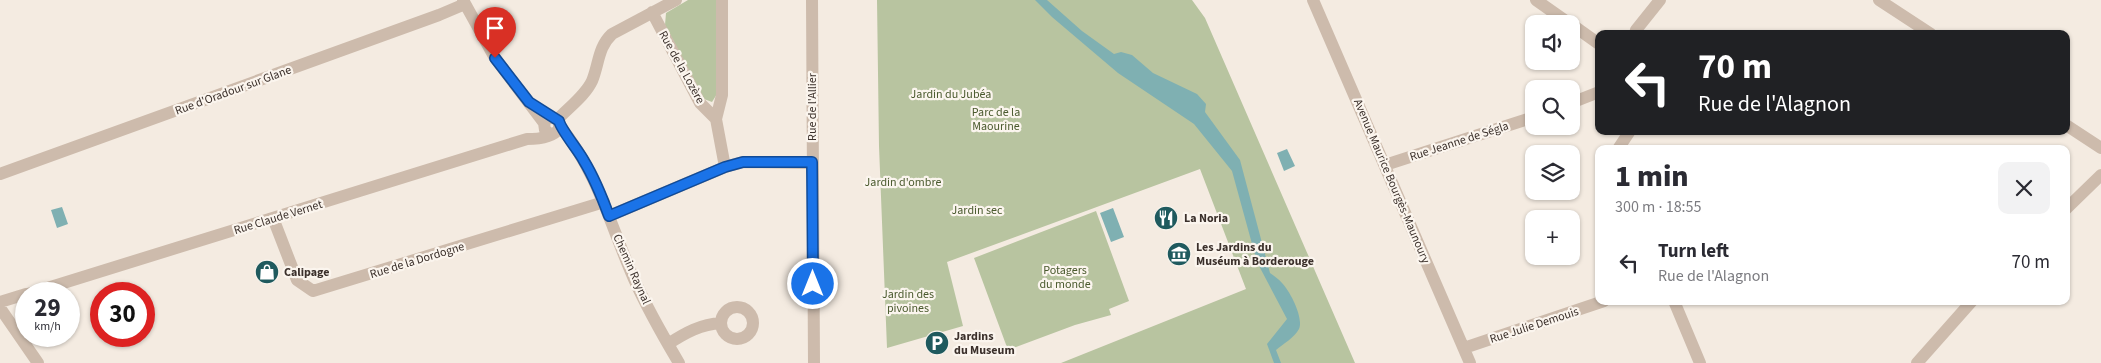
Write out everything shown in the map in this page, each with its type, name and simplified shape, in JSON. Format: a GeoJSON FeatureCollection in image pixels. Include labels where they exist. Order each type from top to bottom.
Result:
{"type":"FeatureCollection","features":[{"type":"Feature","properties":{"kind":"street","name":"Rue Claude Vernet"},"geometry":{"type":"LineString","coordinates":[[66,282],[527,139],[551,126],[591,82],[601,47],[605,40],[612,34],[676,0]]}},
{"type":"Feature","properties":{"kind":"street","name":"Rue de la Lozère"},"geometry":{"type":"LineString","coordinates":[[722,0],[722,95],[716,119],[725,167]]}},
{"type":"Feature","properties":{"kind":"street","name":"Rue de l'Allier"},"geometry":{"type":"LineString","coordinates":[[812,0],[814,363]]}},
{"type":"Feature","properties":{"kind":"street","name":"Avenue Maurice Bourgès-Maunoury"},"geometry":{"type":"LineString","coordinates":[[1313,0],[1470,363]]}},
{"type":"Feature","properties":{"kind":"street"},"geometry":{"type":"LineString","coordinates":[[1536,0],[1558,15]]}},
{"type":"Feature","properties":{"kind":"street"},"geometry":{"type":"LineString","coordinates":[[1636,30],[1660,0]]}},
{"type":"Feature","properties":{"kind":"street"},"geometry":{"type":"LineString","coordinates":[[1879,0],[1925,30]]}},
{"type":"Feature","properties":{"kind":"street","name":"Chemin Raynal"},"geometry":{"type":"LineString","coordinates":[[464,2],[495,58],[529,102],[551,126],[569,136],[594,178],[634,280],[679,363]]}},
{"type":"Feature","properties":{"kind":"street","name":"Rue d'Oradour sur Glane"},"geometry":{"type":"LineString","coordinates":[[0,174],[439,15],[464,2]]}},
{"type":"Feature","properties":{"kind":"street","name":"Rue de la Lozère"},"geometry":{"type":"LineString","coordinates":[[652,12],[700,103],[716,119]]}},
{"type":"Feature","properties":{"kind":"street"},"geometry":{"type":"LineString","coordinates":[[1580,30],[1595,41]]}},
{"type":"Feature","properties":{"kind":"street"},"geometry":{"type":"LineString","coordinates":[[1580,99],[1595,94]]}},
{"type":"Feature","properties":{"kind":"street","name":"Rue Jeanne de Ségla"},"geometry":{"type":"LineString","coordinates":[[1385,165],[1525,120]]}},
{"type":"Feature","properties":{"kind":"street"},"geometry":{"type":"LineString","coordinates":[[2070,127],[2101,148]]}},
{"type":"Feature","properties":{"kind":"street"},"geometry":{"type":"LineString","coordinates":[[609,216],[725,167],[743,162],[812,162]]}},
{"type":"Feature","properties":{"kind":"street"},"geometry":{"type":"LineString","coordinates":[[2070,205],[2101,174]]}},
{"type":"Feature","properties":{"kind":"street","name":"Rue de la Dordogne"},"geometry":{"type":"LineString","coordinates":[[273,218],[296,280],[313,292],[604,202]]}},
{"type":"Feature","properties":{"kind":"street","name":"Rue Claude Vernet"},"geometry":{"type":"LineString","coordinates":[[0,302],[15,298]]}},
{"type":"Feature","properties":{"kind":"street","name":"Rue Julie Demouis"},"geometry":{"type":"LineString","coordinates":[[1464,348],[1595,304]]}},
{"type":"Feature","properties":{"kind":"street"},"geometry":{"type":"LineString","coordinates":[[1676,305],[1700,363]]}},
{"type":"Feature","properties":{"kind":"street"},"geometry":{"type":"LineString","coordinates":[[1917,363],[1968,305]]}},
{"type":"Feature","properties":{"kind":"street"},"geometry":{"type":"LineString","coordinates":[[0,308],[38,363]]}},
{"type":"Feature","properties":{"kind":"street"},"geometry":{"type":"LineString","coordinates":[[668,344],[686,332],[709,324],[721,323]]}},
{"type":"Feature","properties":{"kind":"green space"},"geometry":{"type":"Polygon","coordinates":[[[688,0],[716,0],[717,94],[712,102],[704,99],[665,25],[666,13],[688,0]]]}},
{"type":"Feature","properties":{"kind":"green space","name":"Parc de la Maourine"},"geometry":{"type":"Polygon","coordinates":[[[877,0],[1192,0],[1205,18],[1355,363],[1061,363],[1246,289],[1200,169],[947,262],[963,326],[887,348],[879,146],[877,0]]]}},
{"type":"Feature","properties":{"kind":"green space","name":"Potagers du monde"},"geometry":{"type":"Polygon","coordinates":[[[1096,211],[1129,301],[1109,309],[1111,315],[1075,325],[1008,350],[974,258],[1096,211]]]}},
{"type":"Feature","properties":{"kind":"water"},"geometry":{"type":"Polygon","coordinates":[[[1035,0],[1047,0],[1082,31],[1114,54],[1121,52],[1132,55],[1153,73],[1197,94],[1206,104],[1205,112],[1240,160],[1270,273],[1285,287],[1292,298],[1300,318],[1297,332],[1276,350],[1281,363],[1274,363],[1267,344],[1287,319],[1257,262],[1232,171],[1194,124],[1118,73],[1052,17],[1035,0]]]}},
{"type":"Feature","properties":{"kind":"water"},"geometry":{"type":"Polygon","coordinates":[[[1287,149],[1295,166],[1284,171],[1277,153],[1287,149]]]}},
{"type":"Feature","properties":{"kind":"water"},"geometry":{"type":"Polygon","coordinates":[[[62,207],[68,224],[57,228],[51,210],[62,207]]]}},
{"type":"Feature","properties":{"kind":"water"},"geometry":{"type":"Polygon","coordinates":[[[1113,208],[1124,237],[1111,242],[1100,213],[1113,208]]]}},
{"type":"Feature","properties":{"kind":"place","name":"La Noria"},"geometry":{"type":"Point","coordinates":[1166,218]}},
{"type":"Feature","properties":{"kind":"place","name":"Les Jardins du Muséum à Borderouge"},"geometry":{"type":"Point","coordinates":[1179,254]}},
{"type":"Feature","properties":{"kind":"place","name":"Calipage"},"geometry":{"type":"Point","coordinates":[267,272]}},
{"type":"Feature","properties":{"kind":"place","name":"Jardins du Museum"},"geometry":{"type":"Point","coordinates":[937,343]}},
{"type":"Feature","properties":{"kind":"route"},"geometry":{"type":"LineString","coordinates":[[495,58],[529,102],[559,121],[560,126],[569,136],[594,178],[609,216],[725,167],[743,162],[812,162],[813,284]]}},
{"type":"Feature","properties":{"kind":"park label","name":"Jardin du Jubéa"},"geometry":{"type":"Point","coordinates":[951,94]}},
{"type":"Feature","properties":{"kind":"park label","name":"Jardin d'ombre"},"geometry":{"type":"Point","coordinates":[903,182]}},
{"type":"Feature","properties":{"kind":"park label","name":"Jardin sec"},"geometry":{"type":"Point","coordinates":[977,210]}},
{"type":"Feature","properties":{"kind":"park label","name":"Jardin des pivoines"},"geometry":{"type":"Point","coordinates":[908,301]}}]}
